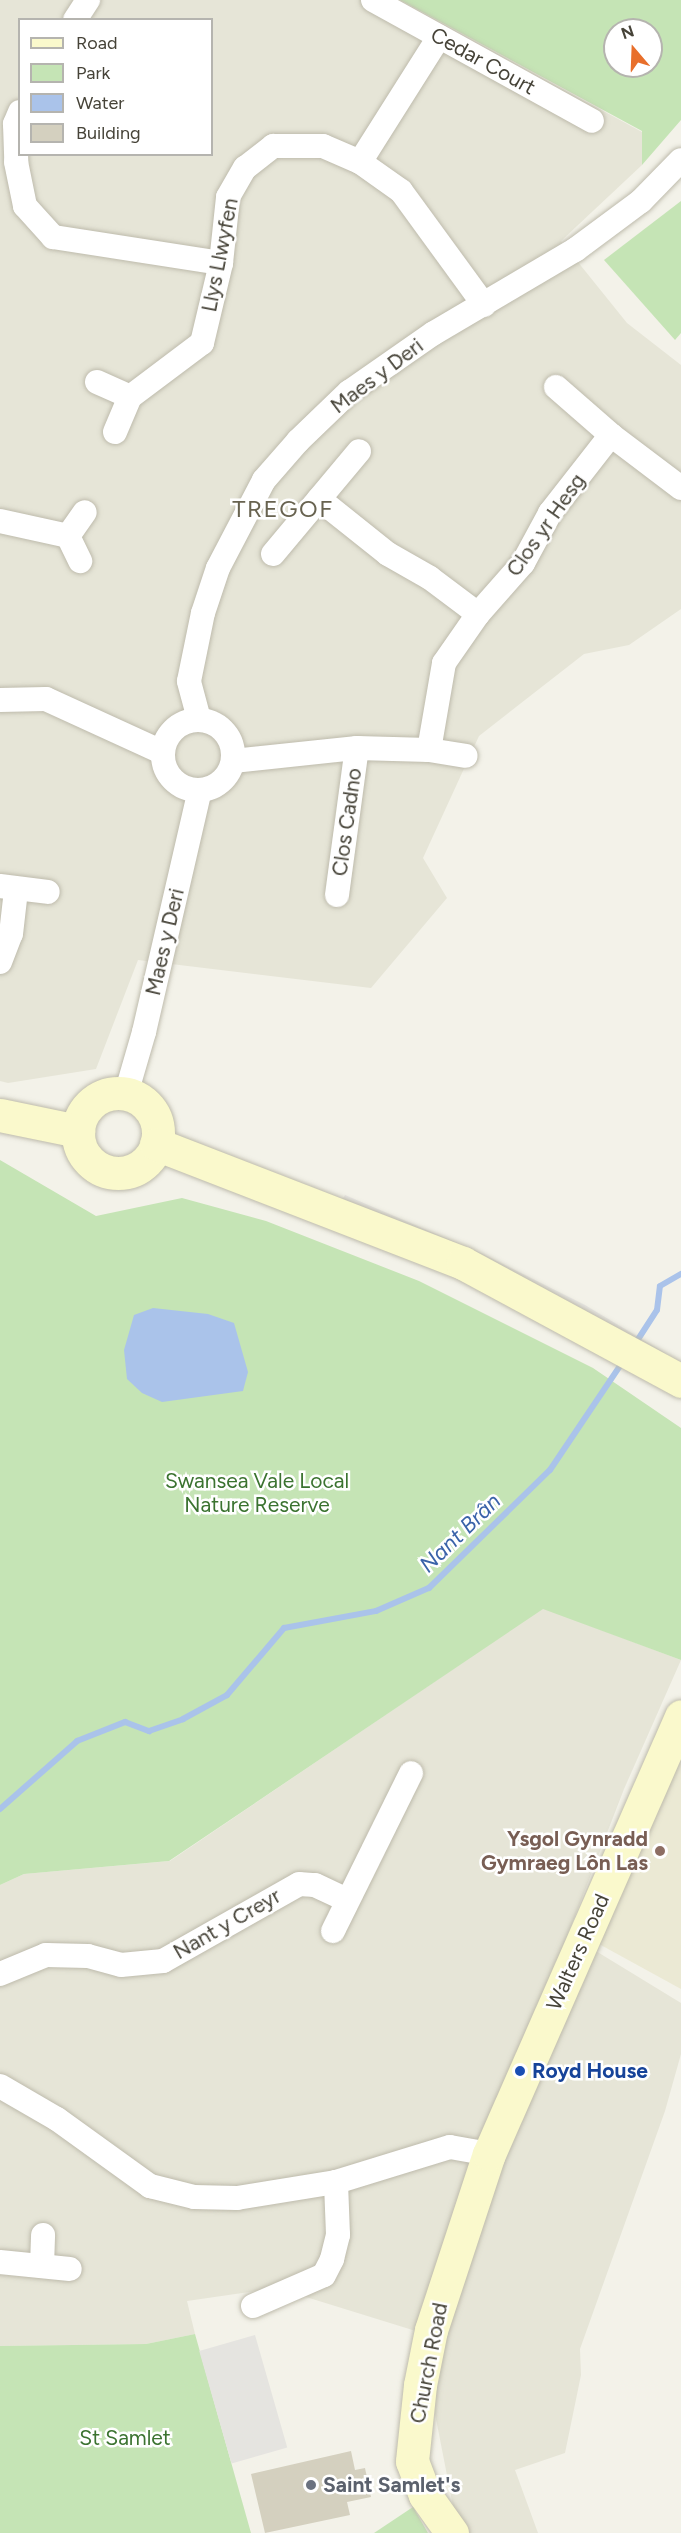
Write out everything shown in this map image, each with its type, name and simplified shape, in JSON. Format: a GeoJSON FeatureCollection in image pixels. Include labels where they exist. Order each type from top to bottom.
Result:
{"type":"FeatureCollection","features":[{"type":"Feature","properties":{"kind":"main road"},"geometry":{"type":"LineString","coordinates":[[126,1094],[136,1097],[152,1112],[158,1133],[156,1144],[139,1167],[111,1172],[87,1158],[78,1131],[86,1109],[93,1101],[103,1096],[126,1094]]}},
{"type":"Feature","properties":{"kind":"main road"},"geometry":{"type":"LineString","coordinates":[[0,1115],[78,1131]]}},
{"type":"Feature","properties":{"kind":"main road"},"geometry":{"type":"LineString","coordinates":[[156,1144],[463,1263],[681,1381]]}},
{"type":"Feature","properties":{"kind":"main road","name":"Walters Road"},"geometry":{"type":"LineString","coordinates":[[489,2154],[681,1716]]}},
{"type":"Feature","properties":{"kind":"main road","name":"Church Road"},"geometry":{"type":"LineString","coordinates":[[452,2533],[426,2495],[412,2461],[413,2450],[432,2330],[489,2154]]}},
{"type":"Feature","properties":{"kind":"street"},"geometry":{"type":"LineString","coordinates":[[76,18],[88,0]]}},
{"type":"Feature","properties":{"kind":"street","name":"Cedar Court"},"geometry":{"type":"LineString","coordinates":[[373,0],[592,121]]}},
{"type":"Feature","properties":{"kind":"street"},"geometry":{"type":"LineString","coordinates":[[360,162],[439,37]]}},
{"type":"Feature","properties":{"kind":"street"},"geometry":{"type":"LineString","coordinates":[[18,117],[15,124],[16,162],[25,206],[53,237],[221,263]]}},
{"type":"Feature","properties":{"kind":"street","name":"Llys Llwyfen"},"geometry":{"type":"LineString","coordinates":[[115,432],[130,398],[202,343],[221,263],[228,197],[245,168],[273,146],[323,146],[360,162],[401,191],[484,305]]}},
{"type":"Feature","properties":{"kind":"street","name":"Maes y Deri"},"geometry":{"type":"LineString","coordinates":[[199,719],[189,681],[203,613],[240,521],[264,480],[349,392],[434,333],[484,305],[613,222],[641,201],[681,160]]}},
{"type":"Feature","properties":{"kind":"street"},"geometry":{"type":"LineString","coordinates":[[97,382],[130,398]]}},
{"type":"Feature","properties":{"kind":"street"},"geometry":{"type":"LineString","coordinates":[[555,387],[611,435],[681,488]]}},
{"type":"Feature","properties":{"kind":"street","name":"Clos yr Hesg"},"geometry":{"type":"LineString","coordinates":[[429,750],[444,663],[478,614],[523,563],[550,513],[611,435]]}},
{"type":"Feature","properties":{"kind":"street"},"geometry":{"type":"LineString","coordinates":[[273,554],[359,451]]}},
{"type":"Feature","properties":{"kind":"street"},"geometry":{"type":"LineString","coordinates":[[318,499],[388,554],[430,578],[478,614]]}},
{"type":"Feature","properties":{"kind":"street"},"geometry":{"type":"LineString","coordinates":[[68,536],[85,512]]}},
{"type":"Feature","properties":{"kind":"street"},"geometry":{"type":"LineString","coordinates":[[0,521],[68,536]]}},
{"type":"Feature","properties":{"kind":"street"},"geometry":{"type":"LineString","coordinates":[[68,536],[80,561]]}},
{"type":"Feature","properties":{"kind":"street"},"geometry":{"type":"LineString","coordinates":[[0,700],[46,699],[162,752]]}},
{"type":"Feature","properties":{"kind":"street"},"geometry":{"type":"LineString","coordinates":[[199,719],[213,723],[225,731],[232,744],[233,761],[223,780],[200,790],[174,782],[164,767],[162,752],[168,736],[180,724],[199,719]]}},
{"type":"Feature","properties":{"kind":"street"},"geometry":{"type":"LineString","coordinates":[[233,761],[357,748],[429,750],[466,756]]}},
{"type":"Feature","properties":{"kind":"street","name":"Clos Cadno"},"geometry":{"type":"LineString","coordinates":[[337,896],[357,748]]}},
{"type":"Feature","properties":{"kind":"street","name":"Maes y Deri"},"geometry":{"type":"LineString","coordinates":[[126,1094],[144,1032],[200,790]]}},
{"type":"Feature","properties":{"kind":"street"},"geometry":{"type":"LineString","coordinates":[[0,962],[11,934],[8,888],[48,892]]}},
{"type":"Feature","properties":{"kind":"street"},"geometry":{"type":"LineString","coordinates":[[333,1931],[411,1773]]}},
{"type":"Feature","properties":{"kind":"street","name":"Nant y Creyr"},"geometry":{"type":"LineString","coordinates":[[0,1974],[46,1955],[88,1956],[121,1965],[163,1961],[299,1884],[315,1885],[347,1900]]}},
{"type":"Feature","properties":{"kind":"street"},"geometry":{"type":"LineString","coordinates":[[0,2086],[57,2119],[150,2186],[194,2197],[237,2198],[336,2182],[450,2147],[489,2154]]}},
{"type":"Feature","properties":{"kind":"street"},"geometry":{"type":"LineString","coordinates":[[253,2306],[324,2275],[332,2259],[338,2235],[336,2182]]}},
{"type":"Feature","properties":{"kind":"street"},"geometry":{"type":"LineString","coordinates":[[42,2266],[44,2235]]}},
{"type":"Feature","properties":{"kind":"street"},"geometry":{"type":"LineString","coordinates":[[0,2262],[70,2268]]}},
{"type":"Feature","properties":{"kind":"shaded area"},"geometry":{"type":"Polygon","coordinates":[[[0,0],[400,0],[642,132],[642,165],[561,241],[627,323],[681,365],[681,609],[629,645],[584,654],[479,736],[423,858],[447,898],[371,988],[138,960],[96,1069],[8,1083],[0,1081],[0,0]]]}},
{"type":"Feature","properties":{"kind":"shaded area"},"geometry":{"type":"Polygon","coordinates":[[[345,1195],[483,1254],[585,1305],[665,1353],[661,1358],[341,1202],[345,1195]]]}},
{"type":"Feature","properties":{"kind":"shaded area"},"geometry":{"type":"Polygon","coordinates":[[[543,1608],[681,1660],[624,1789],[568,1934],[681,2003],[681,2054],[665,2111],[580,2349],[581,2375],[565,2453],[515,2470],[538,2533],[467,2533],[453,2506],[419,2332],[277,2288],[187,2301],[195,2334],[146,2344],[0,2346],[0,1885],[24,1874],[170,1861],[543,1608]]]}},
{"type":"Feature","properties":{"kind":"shaded area","name":"Ysgol Gynradd Gymraeg Lôn Las"},"geometry":{"type":"Polygon","coordinates":[[[681,1757],[681,1989],[599,1944],[681,1757]]]}},
{"type":"Feature","properties":{"kind":"shaded area"},"geometry":{"type":"Polygon","coordinates":[[[255,2335],[287,2447],[231,2463],[199,2351],[255,2335]]]}},
{"type":"Feature","properties":{"kind":"green space"},"geometry":{"type":"Polygon","coordinates":[[[400,0],[681,0],[681,120],[642,165],[642,131],[400,0]]]}},
{"type":"Feature","properties":{"kind":"green space"},"geometry":{"type":"Polygon","coordinates":[[[681,201],[681,333],[675,340],[604,260],[681,201]]]}},
{"type":"Feature","properties":{"kind":"green space","name":"Swansea Vale Local Nature Reserve"},"geometry":{"type":"Polygon","coordinates":[[[0,1160],[96,1216],[182,1198],[266,1221],[419,1281],[593,1368],[681,1428],[681,1660],[543,1609],[169,1861],[24,1874],[0,1885],[0,1160]]]}},
{"type":"Feature","properties":{"kind":"green space","name":"St Samlet"},"geometry":{"type":"Polygon","coordinates":[[[195,2334],[251,2533],[0,2533],[0,2346],[146,2344],[195,2334]]]}},
{"type":"Feature","properties":{"kind":"green space"},"geometry":{"type":"Polygon","coordinates":[[[413,2507],[428,2533],[374,2533],[413,2507]]]}},
{"type":"Feature","properties":{"kind":"water"},"geometry":{"type":"Polygon","coordinates":[[[153,1308],[208,1314],[234,1323],[248,1372],[243,1391],[162,1402],[142,1393],[127,1379],[124,1350],[134,1315],[153,1308]]]}},
{"type":"Feature","properties":{"kind":"building","name":"Saint Samlet's"},"geometry":{"type":"Polygon","coordinates":[[[351,2451],[355,2470],[365,2468],[371,2497],[347,2502],[350,2515],[265,2533],[251,2474],[351,2451]]]}},
{"type":"Feature","properties":{"kind":"waterway","name":"Nant Brân"},"geometry":{"type":"LineString","coordinates":[[635,1344],[657,1310],[660,1286],[681,1274]]}},
{"type":"Feature","properties":{"kind":"waterway","name":"Nant Brân"},"geometry":{"type":"LineString","coordinates":[[0,1809],[77,1741],[125,1722],[149,1731],[183,1719],[227,1695],[284,1628],[376,1611],[429,1588],[550,1470],[624,1360]]}},
{"type":"Feature","properties":{"kind":"place","name":"Ysgol Gynradd Gymraeg Lôn Las"},"geometry":{"type":"Point","coordinates":[660,1851]}},
{"type":"Feature","properties":{"kind":"place","name":"Royd House"},"geometry":{"type":"Point","coordinates":[520,2071]}},
{"type":"Feature","properties":{"kind":"place","name":"Saint Samlet's"},"geometry":{"type":"Point","coordinates":[311,2485]}},
{"type":"Feature","properties":{"kind":"district","name":"TREGOF"},"geometry":{"type":"Point","coordinates":[283,509]}}]}
